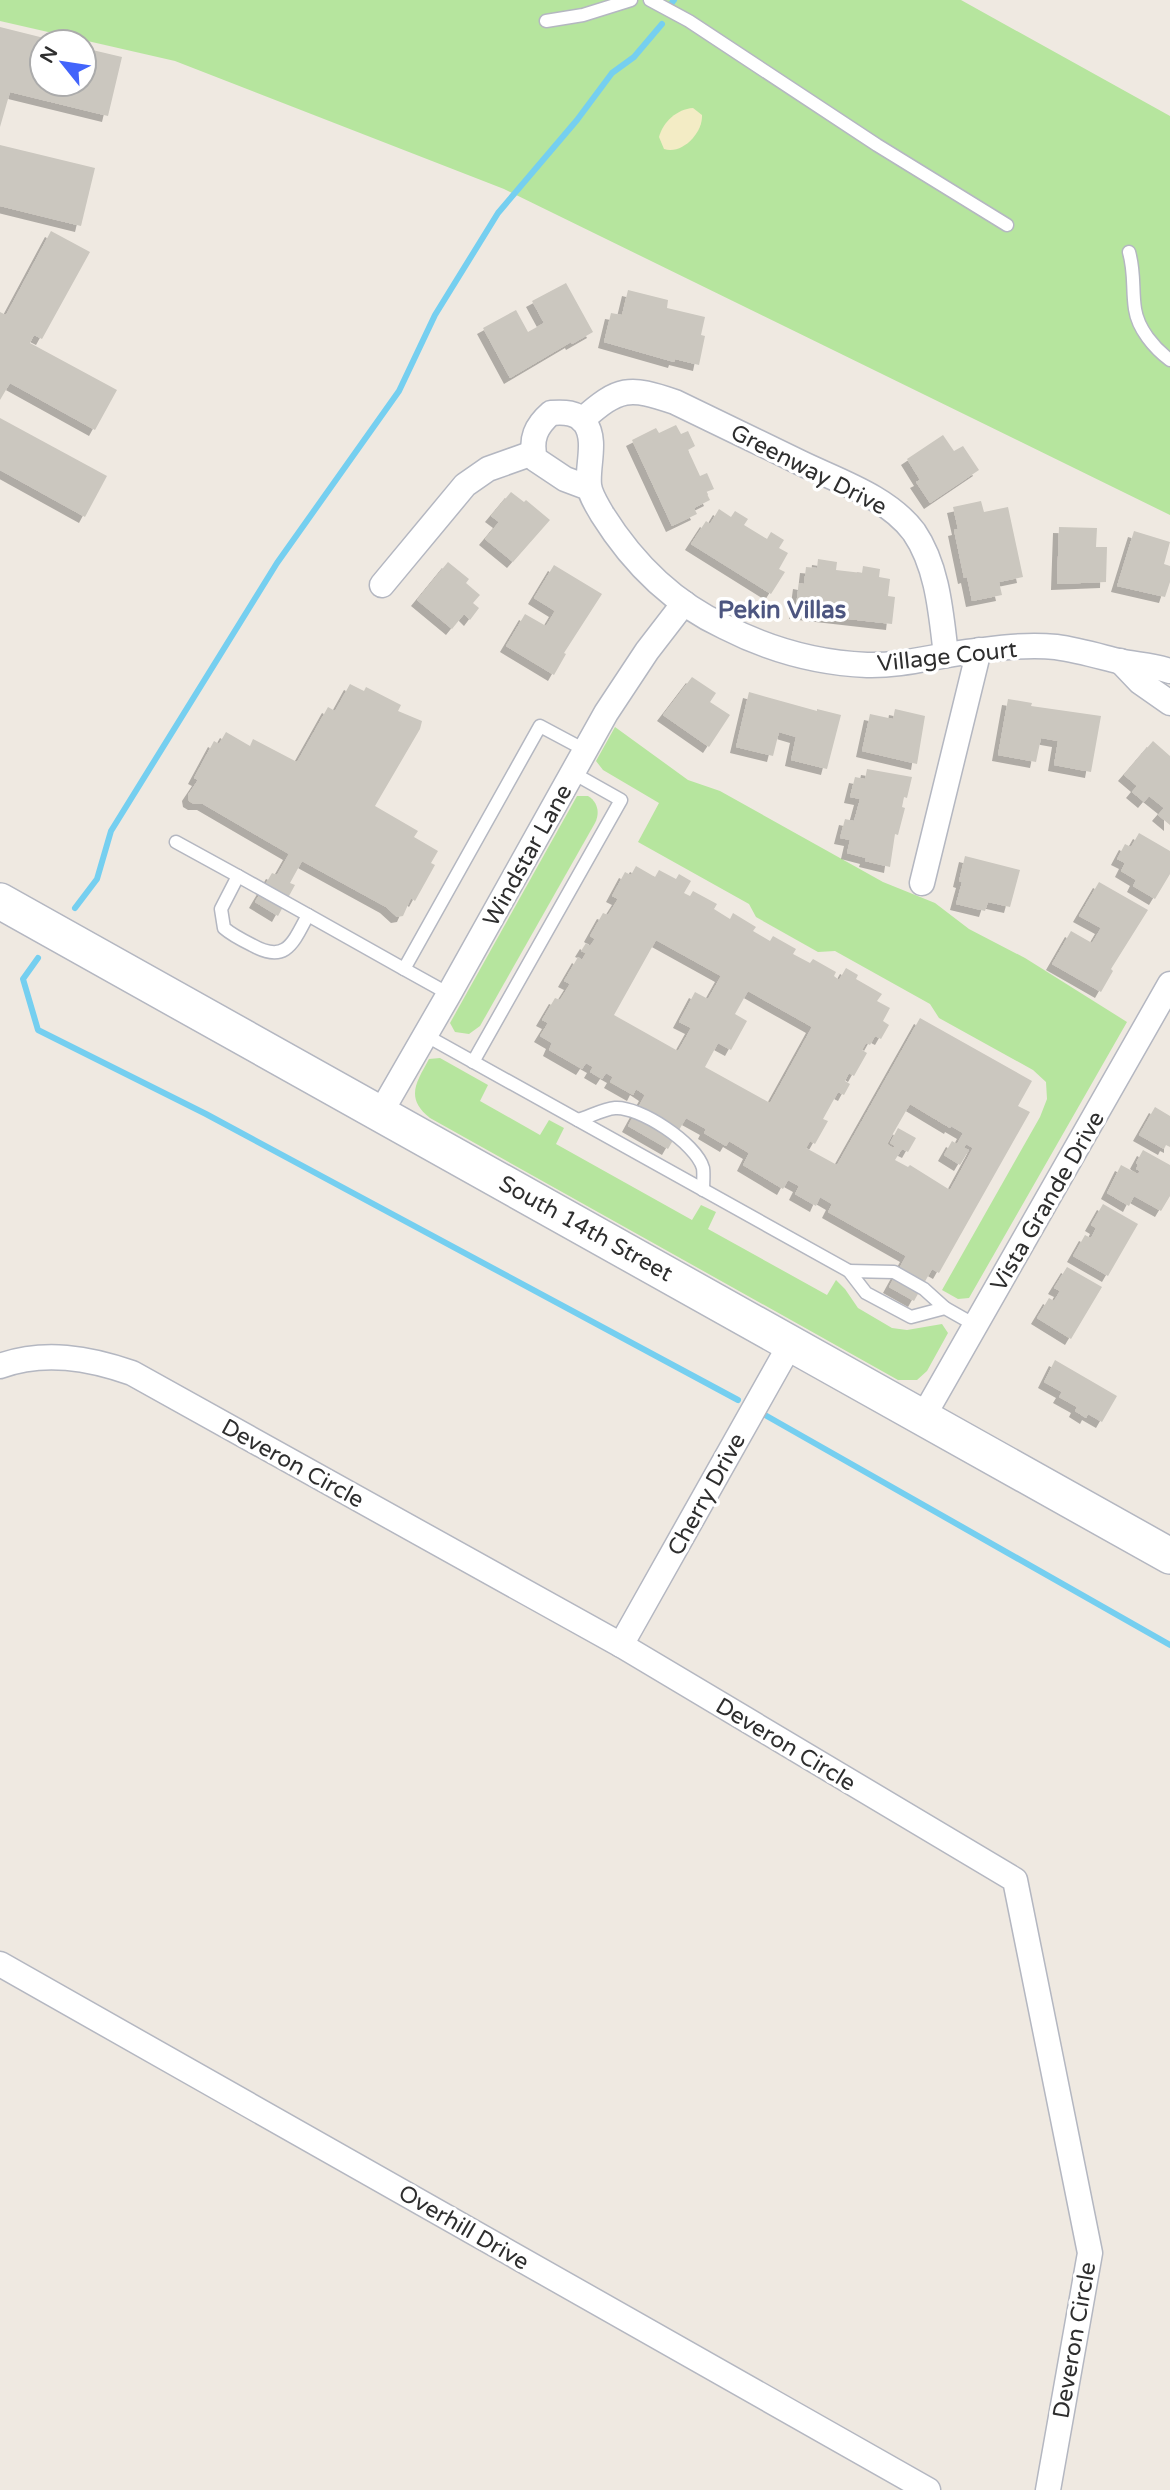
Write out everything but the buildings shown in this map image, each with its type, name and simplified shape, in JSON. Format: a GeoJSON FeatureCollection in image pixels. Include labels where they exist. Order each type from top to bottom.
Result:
{"type":"FeatureCollection","features":[{"type":"Feature","properties":{"kind":"main road","name":"South 14th Street"},"geometry":{"type":"LineString","coordinates":[[0,901],[1170,1556]]}},
{"type":"Feature","properties":{"kind":"street","name":"Greenway Drive"},"geometry":{"type":"LineString","coordinates":[[582,420],[601,403],[623,391],[649,393],[675,402],[844,484],[899,514],[926,554],[934,578],[946,656]]}},
{"type":"Feature","properties":{"kind":"street"},"geometry":{"type":"LineString","coordinates":[[582,420],[576,414],[551,413],[534,433],[533,453],[535,459],[548,470],[589,488]]}},
{"type":"Feature","properties":{"kind":"street","name":"Village Court"},"geometry":{"type":"LineString","coordinates":[[582,420],[586,423],[590,437],[589,488],[630,555],[694,611],[726,628],[792,654],[867,665],[1021,646],[1086,652],[1120,661],[1151,664],[1170,671]]}},
{"type":"Feature","properties":{"kind":"street"},"geometry":{"type":"LineString","coordinates":[[382,585],[465,485],[488,469],[533,453]]}},
{"type":"Feature","properties":{"kind":"street","name":"Windstar Lane"},"geometry":{"type":"LineString","coordinates":[[381,1112],[623,684],[684,603]]}},
{"type":"Feature","properties":{"kind":"street"},"geometry":{"type":"LineString","coordinates":[[922,883],[979,650]]}},
{"type":"Feature","properties":{"kind":"street","name":"Village Court"},"geometry":{"type":"LineString","coordinates":[[1120,661],[1140,682],[1170,703]]}},
{"type":"Feature","properties":{"kind":"street","name":"Vista Grande Drive"},"geometry":{"type":"LineString","coordinates":[[923,1418],[1170,984]]}},
{"type":"Feature","properties":{"kind":"street","name":"Cherry Drive"},"geometry":{"type":"LineString","coordinates":[[621,1645],[790,1343]]}},
{"type":"Feature","properties":{"kind":"street","name":"Deveron Circle"},"geometry":{"type":"LineString","coordinates":[[0,1366],[40,1356],[102,1362],[132,1373],[621,1645],[1015,1880],[1090,2252],[1048,2490]]}},
{"type":"Feature","properties":{"kind":"street","name":"Overhill Drive"},"geometry":{"type":"LineString","coordinates":[[0,1964],[928,2490]]}},
{"type":"Feature","properties":{"kind":"lane"},"geometry":{"type":"LineString","coordinates":[[546,21],[583,15],[631,0]]}},
{"type":"Feature","properties":{"kind":"lane"},"geometry":{"type":"LineString","coordinates":[[653,0],[877,145],[1007,225]]}},
{"type":"Feature","properties":{"kind":"lane"},"geometry":{"type":"LineString","coordinates":[[1129,252],[1134,269],[1135,308],[1139,323],[1150,340],[1170,360]]}},
{"type":"Feature","properties":{"kind":"lane"},"geometry":{"type":"LineString","coordinates":[[404,969],[540,726],[586,750]]}},
{"type":"Feature","properties":{"kind":"lane"},"geometry":{"type":"LineString","coordinates":[[473,1062],[621,800],[573,773]]}},
{"type":"Feature","properties":{"kind":"lane"},"geometry":{"type":"LineString","coordinates":[[176,842],[449,995]]}},
{"type":"Feature","properties":{"kind":"lane"},"geometry":{"type":"LineString","coordinates":[[238,876],[221,909],[224,928],[230,933],[266,953],[276,953],[286,949],[294,940],[307,915]]}},
{"type":"Feature","properties":{"kind":"lane"},"geometry":{"type":"LineString","coordinates":[[425,1035],[849,1270],[866,1293],[911,1317],[945,1308]]}},
{"type":"Feature","properties":{"kind":"lane"},"geometry":{"type":"LineString","coordinates":[[579,1121],[615,1108],[633,1111],[679,1137],[693,1149],[703,1167],[703,1190]]}},
{"type":"Feature","properties":{"kind":"lane"},"geometry":{"type":"LineString","coordinates":[[849,1270],[894,1272],[924,1289],[945,1308],[975,1325]]}},
{"type":"Feature","properties":{"kind":"green space"},"geometry":{"type":"Polygon","coordinates":[[[0,0],[961,0],[1170,116],[1170,515],[504,189],[175,61],[98,43],[98,28],[31,28],[0,21],[0,0]]]}},
{"type":"Feature","properties":{"kind":"green space"},"geometry":{"type":"Polygon","coordinates":[[[615,727],[688,780],[720,791],[883,882],[935,903],[969,929],[1025,958],[1127,1022],[969,1298],[958,1299],[942,1290],[1040,1117],[1047,1099],[1046,1082],[1033,1070],[939,1018],[930,1004],[835,951],[818,952],[756,917],[749,904],[638,842],[659,803],[603,770],[596,761],[615,727]]]}},
{"type":"Feature","properties":{"kind":"green space"},"geometry":{"type":"Polygon","coordinates":[[[577,796],[588,796],[594,801],[598,812],[595,823],[480,1026],[469,1034],[455,1032],[450,1023],[577,796]]]}},
{"type":"Feature","properties":{"kind":"green space"},"geometry":{"type":"Polygon","coordinates":[[[440,1058],[488,1085],[480,1101],[540,1135],[549,1120],[564,1128],[556,1144],[692,1220],[701,1205],[716,1212],[708,1229],[827,1295],[836,1280],[858,1308],[892,1328],[907,1330],[942,1324],[948,1333],[927,1371],[917,1380],[898,1380],[430,1118],[417,1104],[415,1090],[429,1059],[440,1058]]]}},
{"type":"Feature","properties":{"kind":"sand"},"geometry":{"type":"Polygon","coordinates":[[[693,108],[702,115],[695,135],[678,149],[664,149],[659,137],[664,126],[671,117],[693,108]]]}},
{"type":"Feature","properties":{"kind":"waterway"},"geometry":{"type":"LineString","coordinates":[[671,4],[674,0]]}},
{"type":"Feature","properties":{"kind":"waterway"},"geometry":{"type":"LineString","coordinates":[[75,908],[97,879],[111,831],[277,563],[399,391],[435,315],[498,213],[577,120],[612,73],[634,57],[662,24]]}},
{"type":"Feature","properties":{"kind":"waterway"},"geometry":{"type":"LineString","coordinates":[[38,958],[23,979],[38,1030],[206,1114],[738,1400]]}},
{"type":"Feature","properties":{"kind":"waterway"},"geometry":{"type":"LineString","coordinates":[[765,1415],[1170,1645]]}},
{"type":"Feature","properties":{"kind":"district","name":"Pekin Villas"},"geometry":{"type":"Point","coordinates":[782,610]}}]}
